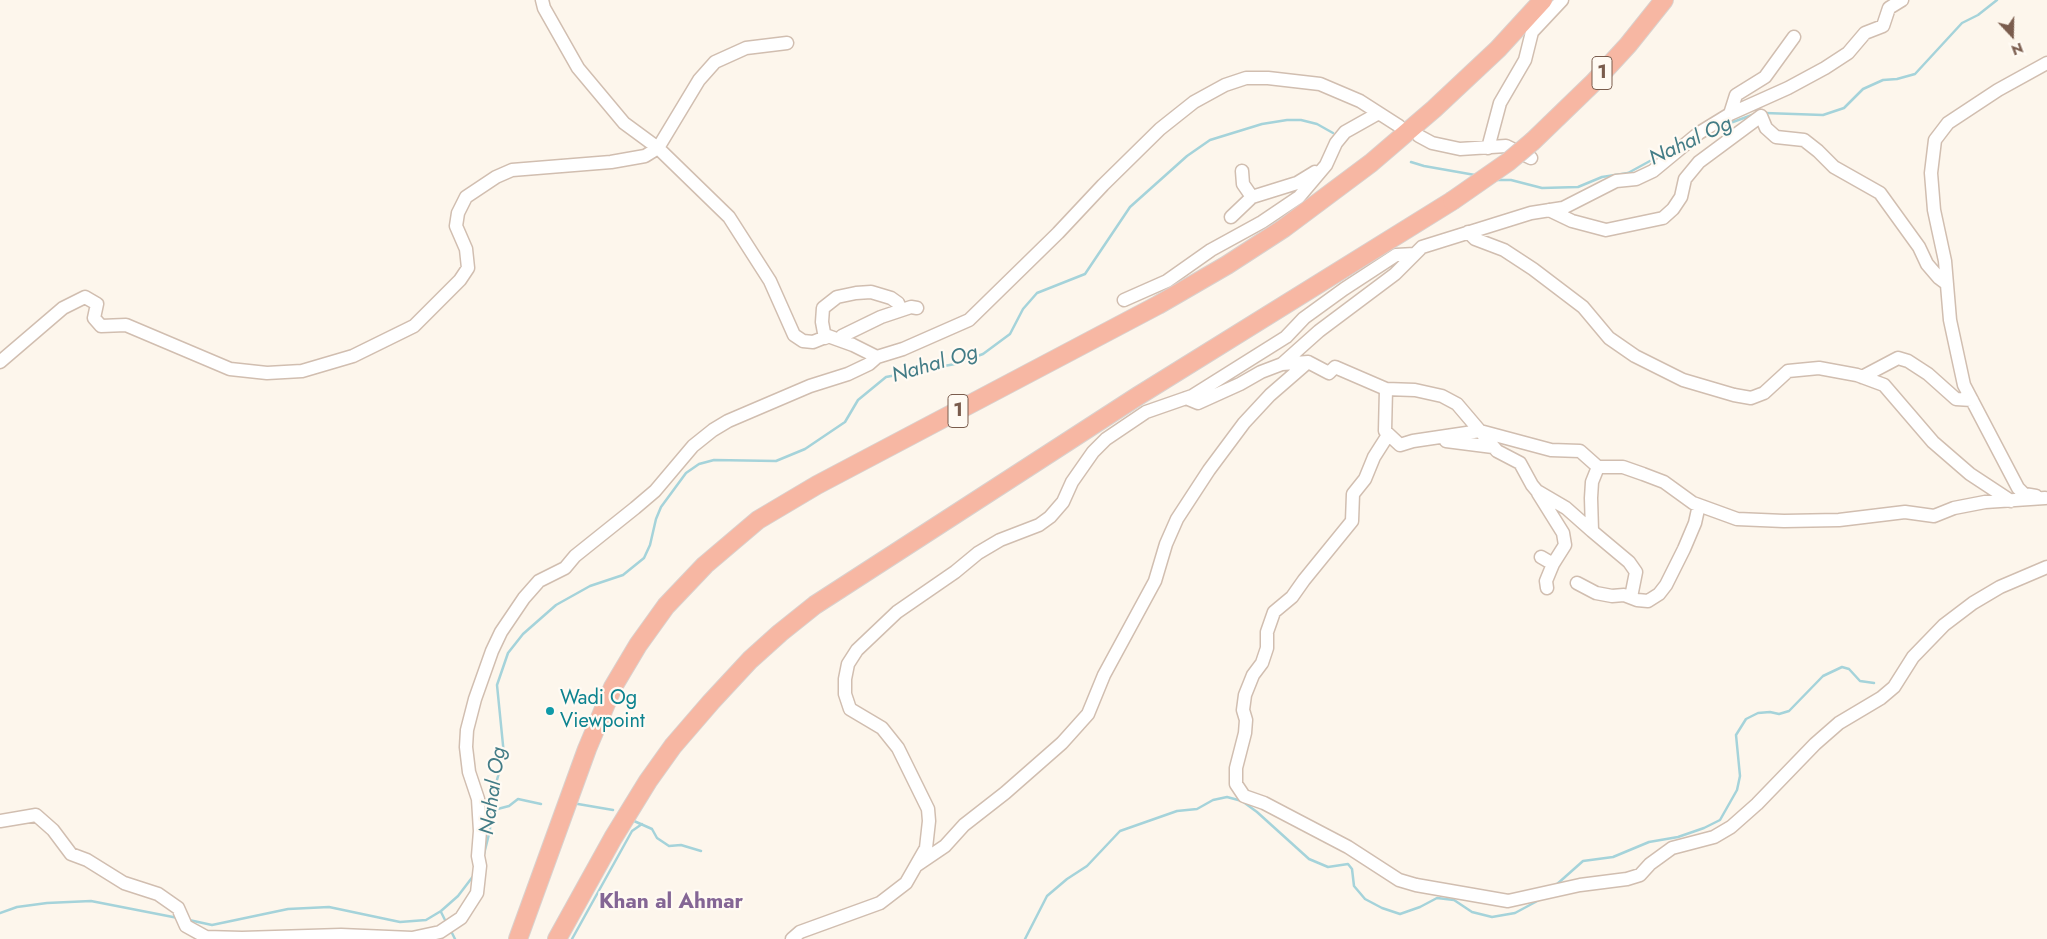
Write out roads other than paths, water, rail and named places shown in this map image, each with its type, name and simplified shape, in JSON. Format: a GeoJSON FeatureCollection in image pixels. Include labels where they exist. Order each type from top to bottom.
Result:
{"type":"FeatureCollection","features":[{"type":"Feature","properties":{"kind":"highway","name":"1"},"geometry":{"type":"LineString","coordinates":[[518,939],[587,749],[613,687],[638,645],[666,606],[729,543],[758,520],[817,484],[1158,305],[1227,265],[1276,233],[1371,163],[1434,109],[1498,49],[1543,0]]}},
{"type":"Feature","properties":{"kind":"highway","name":"1"},"geometry":{"type":"LineString","coordinates":[[557,939],[613,838],[673,746],[750,660],[780,633],[823,600],[1138,396],[1452,200],[1508,162],[1532,149],[1628,45],[1664,0]]}},
{"type":"Feature","properties":{"kind":"street"},"geometry":{"type":"LineString","coordinates":[[542,0],[544,8],[578,68],[624,123],[658,148],[729,217],[770,282],[794,335],[804,342],[813,342],[828,336],[853,345],[877,357]]}},
{"type":"Feature","properties":{"kind":"street"},"geometry":{"type":"LineString","coordinates":[[1488,148],[1500,103],[1525,60],[1532,32],[1562,0]]}},
{"type":"Feature","properties":{"kind":"street"},"geometry":{"type":"LineString","coordinates":[[1282,364],[1319,331],[1395,274],[1422,247],[1531,213],[1563,208],[1616,182],[1636,179],[1653,171],[1699,133],[1730,114],[1788,88],[1848,53],[1865,33],[1883,26],[1889,8],[1902,0]]}},
{"type":"Feature","properties":{"kind":"street"},"geometry":{"type":"LineString","coordinates":[[1730,114],[1736,95],[1765,77],[1794,37]]}},
{"type":"Feature","properties":{"kind":"street"},"geometry":{"type":"LineString","coordinates":[[0,362],[63,308],[84,297],[97,304],[94,318],[101,326],[126,325],[230,369],[266,373],[302,371],[353,356],[414,326],[460,280],[468,268],[466,249],[456,226],[458,212],[466,197],[496,177],[512,170],[631,160],[645,156],[658,148],[699,80],[715,62],[746,48],[786,43]]}},
{"type":"Feature","properties":{"kind":"street"},"geometry":{"type":"LineString","coordinates":[[2046,498],[2024,494],[2018,488],[1964,385],[1950,320],[1945,261],[1934,210],[1931,173],[1935,140],[1948,124],[1970,108],[2047,62]]}},
{"type":"Feature","properties":{"kind":"street"},"geometry":{"type":"LineString","coordinates":[[0,821],[36,815],[53,830],[70,854],[87,860],[124,883],[158,894],[178,908],[186,926],[206,937],[242,938],[341,935],[412,938],[440,932],[461,918],[477,893],[480,866],[478,856],[480,830],[478,798],[469,772],[466,747],[467,730],[475,699],[492,651],[501,632],[524,598],[539,581],[565,568],[575,556],[641,504],[686,453],[713,430],[728,421],[810,386],[848,374],[869,364],[877,357],[903,349],[969,320],[1058,234],[1160,130],[1194,102],[1225,85],[1246,78],[1268,78],[1320,84],[1360,102],[1399,126]]}},
{"type":"Feature","properties":{"kind":"street"},"geometry":{"type":"LineString","coordinates":[[1124,300],[1166,281],[1212,250],[1262,222],[1298,197],[1326,165],[1336,143],[1345,132],[1377,114]]}},
{"type":"Feature","properties":{"kind":"street"},"geometry":{"type":"LineString","coordinates":[[1549,210],[1572,221],[1606,230],[1663,218],[1673,210],[1681,198],[1685,179],[1699,162],[1761,116],[1766,128],[1776,137],[1804,140],[1834,167],[1880,193],[1919,246],[1928,264],[1939,278],[1947,284]]}},
{"type":"Feature","properties":{"kind":"street"},"geometry":{"type":"LineString","coordinates":[[1418,136],[1432,143],[1460,149],[1506,146],[1532,149]]}},
{"type":"Feature","properties":{"kind":"street"},"geometry":{"type":"LineString","coordinates":[[1230,217],[1252,197],[1297,183],[1326,165]]}},
{"type":"Feature","properties":{"kind":"street"},"geometry":{"type":"LineString","coordinates":[[1242,171],[1243,184],[1252,197]]}},
{"type":"Feature","properties":{"kind":"street"},"geometry":{"type":"LineString","coordinates":[[1468,232],[1475,240],[1504,250],[1533,269],[1582,307],[1609,338],[1635,356],[1683,380],[1751,398],[1764,393],[1788,371],[1819,368],[1862,377],[1884,385],[1933,442],[1970,474],[2012,500]]}},
{"type":"Feature","properties":{"kind":"street"},"geometry":{"type":"LineString","coordinates":[[792,939],[800,932],[880,904],[906,883],[926,848],[928,810],[922,795],[892,740],[882,728],[850,709],[845,694],[848,664],[857,650],[897,612],[947,577],[978,552],[1000,540],[1039,525],[1050,518],[1063,502],[1072,482],[1093,452],[1106,439],[1146,412],[1186,398],[1286,337],[1304,318],[1396,255],[1415,254]]}},
{"type":"Feature","properties":{"kind":"street"},"geometry":{"type":"LineString","coordinates":[[825,338],[822,322],[824,308],[837,297],[871,292],[891,298],[898,303],[901,310]]}},
{"type":"Feature","properties":{"kind":"street"},"geometry":{"type":"LineString","coordinates":[[840,340],[842,336],[881,317],[911,307],[917,308]]}},
{"type":"Feature","properties":{"kind":"street"},"geometry":{"type":"LineString","coordinates":[[1862,377],[1898,358],[1908,361],[1928,374],[1956,399],[1972,400]]}},
{"type":"Feature","properties":{"kind":"street"},"geometry":{"type":"LineString","coordinates":[[1186,398],[1198,403],[1240,384],[1260,372],[1282,364],[1308,362],[1329,373],[1335,367],[1386,389],[1415,390],[1442,396],[1457,404],[1497,451],[1520,463],[1563,533],[1566,545],[1553,564],[1546,581],[1547,588]]}},
{"type":"Feature","properties":{"kind":"street"},"geometry":{"type":"LineString","coordinates":[[917,865],[945,846],[964,826],[1062,743],[1088,714],[1104,675],[1155,581],[1176,519],[1244,423],[1270,395],[1308,362]]}},
{"type":"Feature","properties":{"kind":"street"},"geometry":{"type":"LineString","coordinates":[[1386,389],[1385,432],[1400,445],[1413,441],[1480,432],[1551,450],[1580,451],[1598,467],[1623,467],[1643,474],[1664,482],[1693,503],[1737,519],[1784,522],[1839,520],[1905,512],[1934,516],[1954,508],[1985,502],[2046,498]]}},
{"type":"Feature","properties":{"kind":"street"},"geometry":{"type":"LineString","coordinates":[[1388,435],[1365,478],[1353,494],[1352,521],[1292,597],[1274,612],[1267,632],[1268,648],[1245,695],[1243,710],[1246,720],[1245,733],[1236,768],[1236,784],[1244,796],[1264,803],[1348,847],[1400,880],[1416,884],[1508,901],[1580,885],[1627,879],[1640,875],[1650,864],[1672,848],[1714,837],[1731,827],[1839,723],[1880,698],[1894,687],[1913,657],[1944,625],[1973,603],[2000,587],[2047,567]]}},
{"type":"Feature","properties":{"kind":"street"},"geometry":{"type":"LineString","coordinates":[[1431,439],[1493,447]]}},
{"type":"Feature","properties":{"kind":"street"},"geometry":{"type":"LineString","coordinates":[[1592,531],[1592,482],[1598,467]]}},
{"type":"Feature","properties":{"kind":"street"},"geometry":{"type":"LineString","coordinates":[[1537,491],[1566,508],[1629,562],[1636,572],[1631,597]]}},
{"type":"Feature","properties":{"kind":"street"},"geometry":{"type":"LineString","coordinates":[[1577,583],[1596,594],[1624,595],[1648,601],[1659,594],[1666,586],[1695,523],[1700,505]]}},
{"type":"Feature","properties":{"kind":"street"},"geometry":{"type":"LineString","coordinates":[[1541,557],[1553,564]]}},
{"type":"Feature","properties":{"kind":"waterway","name":"Nahal Og"},"geometry":{"type":"LineString","coordinates":[[1765,113],[1823,115],[1844,108],[1863,89],[1883,80],[1897,79],[1915,74],[1962,23],[1978,15],[1997,0]]}},
{"type":"Feature","properties":{"kind":"waterway","name":"Nahal Og"},"geometry":{"type":"LineString","coordinates":[[1722,126],[1752,115]]}},
{"type":"Feature","properties":{"kind":"waterway","name":"Nahal Og"},"geometry":{"type":"LineString","coordinates":[[483,858],[490,830],[490,811],[504,755],[497,685],[508,653],[523,634],[556,605],[590,586],[623,575],[644,558],[650,545],[661,507],[686,473],[699,464],[714,460],[776,461],[805,449],[845,422],[858,400],[886,377],[955,364],[983,354],[1010,334],[1023,309],[1037,293],[1085,274],[1130,207],[1187,156],[1210,140],[1262,124],[1287,120],[1301,120],[1317,124],[1333,133]]}},
{"type":"Feature","properties":{"kind":"waterway","name":"Nahal Og"},"geometry":{"type":"LineString","coordinates":[[1495,180],[1511,180],[1542,188],[1578,187],[1602,177],[1628,173],[1670,150]]}},
{"type":"Feature","properties":{"kind":"waterway","name":"Nahal Og"},"geometry":{"type":"LineString","coordinates":[[1411,162],[1475,175]]}},
{"type":"Feature","properties":{"kind":"waterway"},"geometry":{"type":"LineString","coordinates":[[1556,885],[1583,861],[1613,857],[1649,842],[1678,837],[1720,820],[1737,790],[1740,776],[1736,735],[1746,719],[1758,713],[1770,712],[1779,714],[1789,711],[1823,676],[1842,667],[1849,669],[1860,681],[1874,683]]}},
{"type":"Feature","properties":{"kind":"waterway"},"geometry":{"type":"LineString","coordinates":[[1025,939],[1047,896],[1067,879],[1087,866],[1120,831],[1177,811],[1197,809],[1213,800],[1227,797],[1242,801],[1257,812],[1309,859],[1328,867],[1348,864],[1352,869],[1354,886],[1365,899],[1382,908],[1400,914],[1420,907],[1437,898],[1454,900],[1472,912],[1492,917],[1515,913],[1541,899]]}},
{"type":"Feature","properties":{"kind":"waterway"},"geometry":{"type":"LineString","coordinates":[[490,811],[509,806],[518,799],[541,804]]}},
{"type":"Feature","properties":{"kind":"waterway"},"geometry":{"type":"LineString","coordinates":[[578,804],[613,810]]}},
{"type":"Feature","properties":{"kind":"waterway"},"geometry":{"type":"LineString","coordinates":[[634,821],[652,829],[657,838],[669,846],[681,845],[701,851]]}},
{"type":"Feature","properties":{"kind":"waterway"},"geometry":{"type":"LineString","coordinates":[[572,939],[632,831],[642,824]]}},
{"type":"Feature","properties":{"kind":"waterway","name":"Nahal Og"},"geometry":{"type":"LineString","coordinates":[[189,920],[212,925],[288,909],[329,907],[400,922],[426,920],[441,911],[458,896],[474,875]]}},
{"type":"Feature","properties":{"kind":"waterway","name":"Nahal Og"},"geometry":{"type":"LineString","coordinates":[[0,913],[17,907],[47,903],[91,901],[178,918]]}},
{"type":"Feature","properties":{"kind":"waterway"},"geometry":{"type":"LineString","coordinates":[[441,912],[446,922]]}},
{"type":"Feature","properties":{"kind":"waterway"},"geometry":{"type":"LineString","coordinates":[[450,929],[455,939]]}},
{"type":"Feature","properties":{"kind":"place","name":"Wadi Og Viewpoint"},"geometry":{"type":"Point","coordinates":[550,711]}},
{"type":"Feature","properties":{"kind":"district","name":"Khan al Ahmar"},"geometry":{"type":"Point","coordinates":[671,903]}}]}
